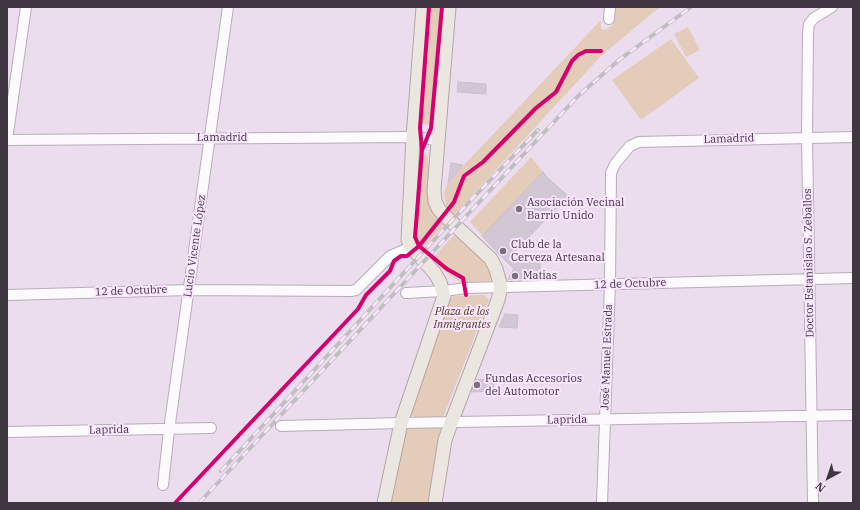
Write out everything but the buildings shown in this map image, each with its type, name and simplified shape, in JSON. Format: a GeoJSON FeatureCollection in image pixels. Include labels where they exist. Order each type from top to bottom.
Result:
{"type":"FeatureCollection","features":[{"type":"Feature","properties":{"kind":"main road"},"geometry":{"type":"LineString","coordinates":[[384,503],[400,422],[443,302],[444,291],[434,272],[411,247],[408,234],[413,137],[423,7]]}},
{"type":"Feature","properties":{"kind":"main road"},"geometry":{"type":"LineString","coordinates":[[435,503],[446,440],[451,422],[498,300],[501,287],[496,269],[491,260],[438,208],[434,190],[449,7]]}},
{"type":"Feature","properties":{"kind":"street"},"geometry":{"type":"LineString","coordinates":[[7,140],[26,7]]}},
{"type":"Feature","properties":{"kind":"street","name":"Lucio Vicente López"},"geometry":{"type":"LineString","coordinates":[[163,485],[169,430],[228,7]]}},
{"type":"Feature","properties":{"kind":"street"},"geometry":{"type":"LineString","coordinates":[[609,19],[610,7]]}},
{"type":"Feature","properties":{"kind":"street","name":"Doctor Estanislao S. Zeballos"},"geometry":{"type":"LineString","coordinates":[[813,503],[807,137],[808,33],[809,24],[814,18],[832,7]]}},
{"type":"Feature","properties":{"kind":"street","name":"Lamadrid"},"geometry":{"type":"LineString","coordinates":[[7,140],[413,137],[437,140]]}},
{"type":"Feature","properties":{"kind":"street","name":"Lamadrid"},"geometry":{"type":"LineString","coordinates":[[615,164],[630,146],[639,142],[853,137]]}},
{"type":"Feature","properties":{"kind":"street","name":"José Manuel Estrada"},"geometry":{"type":"LineString","coordinates":[[602,503],[610,284],[611,173],[615,164]]}},
{"type":"Feature","properties":{"kind":"street","name":"12 de Octubre"},"geometry":{"type":"LineString","coordinates":[[7,295],[189,290],[351,291],[356,290],[390,256],[411,247]]}},
{"type":"Feature","properties":{"kind":"street","name":"12 de Octubre"},"geometry":{"type":"LineString","coordinates":[[406,293],[466,288],[853,278]]}},
{"type":"Feature","properties":{"kind":"street","name":"Laprida"},"geometry":{"type":"LineString","coordinates":[[281,426],[400,422],[853,415]]}},
{"type":"Feature","properties":{"kind":"street","name":"Laprida"},"geometry":{"type":"LineString","coordinates":[[7,432],[211,428]]}},
{"type":"Feature","properties":{"kind":"green space"},"geometry":{"type":"Polygon","coordinates":[[[429,7],[440,7],[433,125],[421,124],[429,7]]]}},
{"type":"Feature","properties":{"kind":"green space"},"geometry":{"type":"Polygon","coordinates":[[[613,7],[660,7],[602,55],[454,215],[447,208],[445,201],[444,193],[448,182],[601,20],[601,29],[605,30],[612,26],[613,7]]]}},
{"type":"Feature","properties":{"kind":"green space"},"geometry":{"type":"Polygon","coordinates":[[[688,27],[700,50],[686,57],[674,34],[688,27]]]}},
{"type":"Feature","properties":{"kind":"green space"},"geometry":{"type":"Polygon","coordinates":[[[671,39],[699,78],[641,120],[612,80],[671,39]]]}},
{"type":"Feature","properties":{"kind":"green space"},"geometry":{"type":"Polygon","coordinates":[[[426,154],[428,157],[431,210],[437,218],[445,224],[421,250],[415,245],[413,238],[419,156],[426,154]]]}},
{"type":"Feature","properties":{"kind":"green space","name":"Asociación Vecinal Barrio Unido"},"geometry":{"type":"Polygon","coordinates":[[[531,157],[548,178],[506,261],[470,222],[531,157]]]}},
{"type":"Feature","properties":{"kind":"green space"},"geometry":{"type":"Polygon","coordinates":[[[454,235],[483,260],[492,276],[490,281],[465,283],[455,279],[431,260],[454,235]]]}},
{"type":"Feature","properties":{"kind":"green space","name":"Plaza de los Inmigrantes"},"geometry":{"type":"Polygon","coordinates":[[[484,295],[489,299],[488,302],[444,415],[441,417],[416,418],[410,412],[448,302],[454,296],[484,295]]]}},
{"type":"Feature","properties":{"kind":"green space"},"geometry":{"type":"Polygon","coordinates":[[[401,423],[451,423],[435,503],[384,503],[401,423]]]}},
{"type":"Feature","properties":{"kind":"railway"},"geometry":{"type":"LineString","coordinates":[[199,503],[578,96],[619,60],[691,7]]}},
{"type":"Feature","properties":{"kind":"railway"},"geometry":{"type":"LineString","coordinates":[[221,471],[470,201],[538,130]]}},
{"type":"Feature","properties":{"kind":"cycle path"},"geometry":{"type":"LineString","coordinates":[[429,7],[420,128],[422,150],[415,237],[419,246],[447,269],[463,278],[466,295]]}},
{"type":"Feature","properties":{"kind":"cycle path"},"geometry":{"type":"LineString","coordinates":[[423,148],[431,128],[442,7]]}},
{"type":"Feature","properties":{"kind":"cycle path"},"geometry":{"type":"LineString","coordinates":[[175,503],[358,309],[366,295],[390,271],[394,261],[401,256],[407,256],[419,246],[454,202],[464,176],[483,162],[536,108],[556,92],[572,61],[578,55],[586,51],[601,51]]}},
{"type":"Feature","properties":{"kind":"place","name":"Asociación Vecinal Barrio Unido"},"geometry":{"type":"Point","coordinates":[519,209]}},
{"type":"Feature","properties":{"kind":"place","name":"Club de la Cerveza Artesanal"},"geometry":{"type":"Point","coordinates":[503,251]}},
{"type":"Feature","properties":{"kind":"place","name":"Matias"},"geometry":{"type":"Point","coordinates":[515,276]}},
{"type":"Feature","properties":{"kind":"place","name":"Fundas Accesorios del Automotor"},"geometry":{"type":"Point","coordinates":[477,385]}}]}
